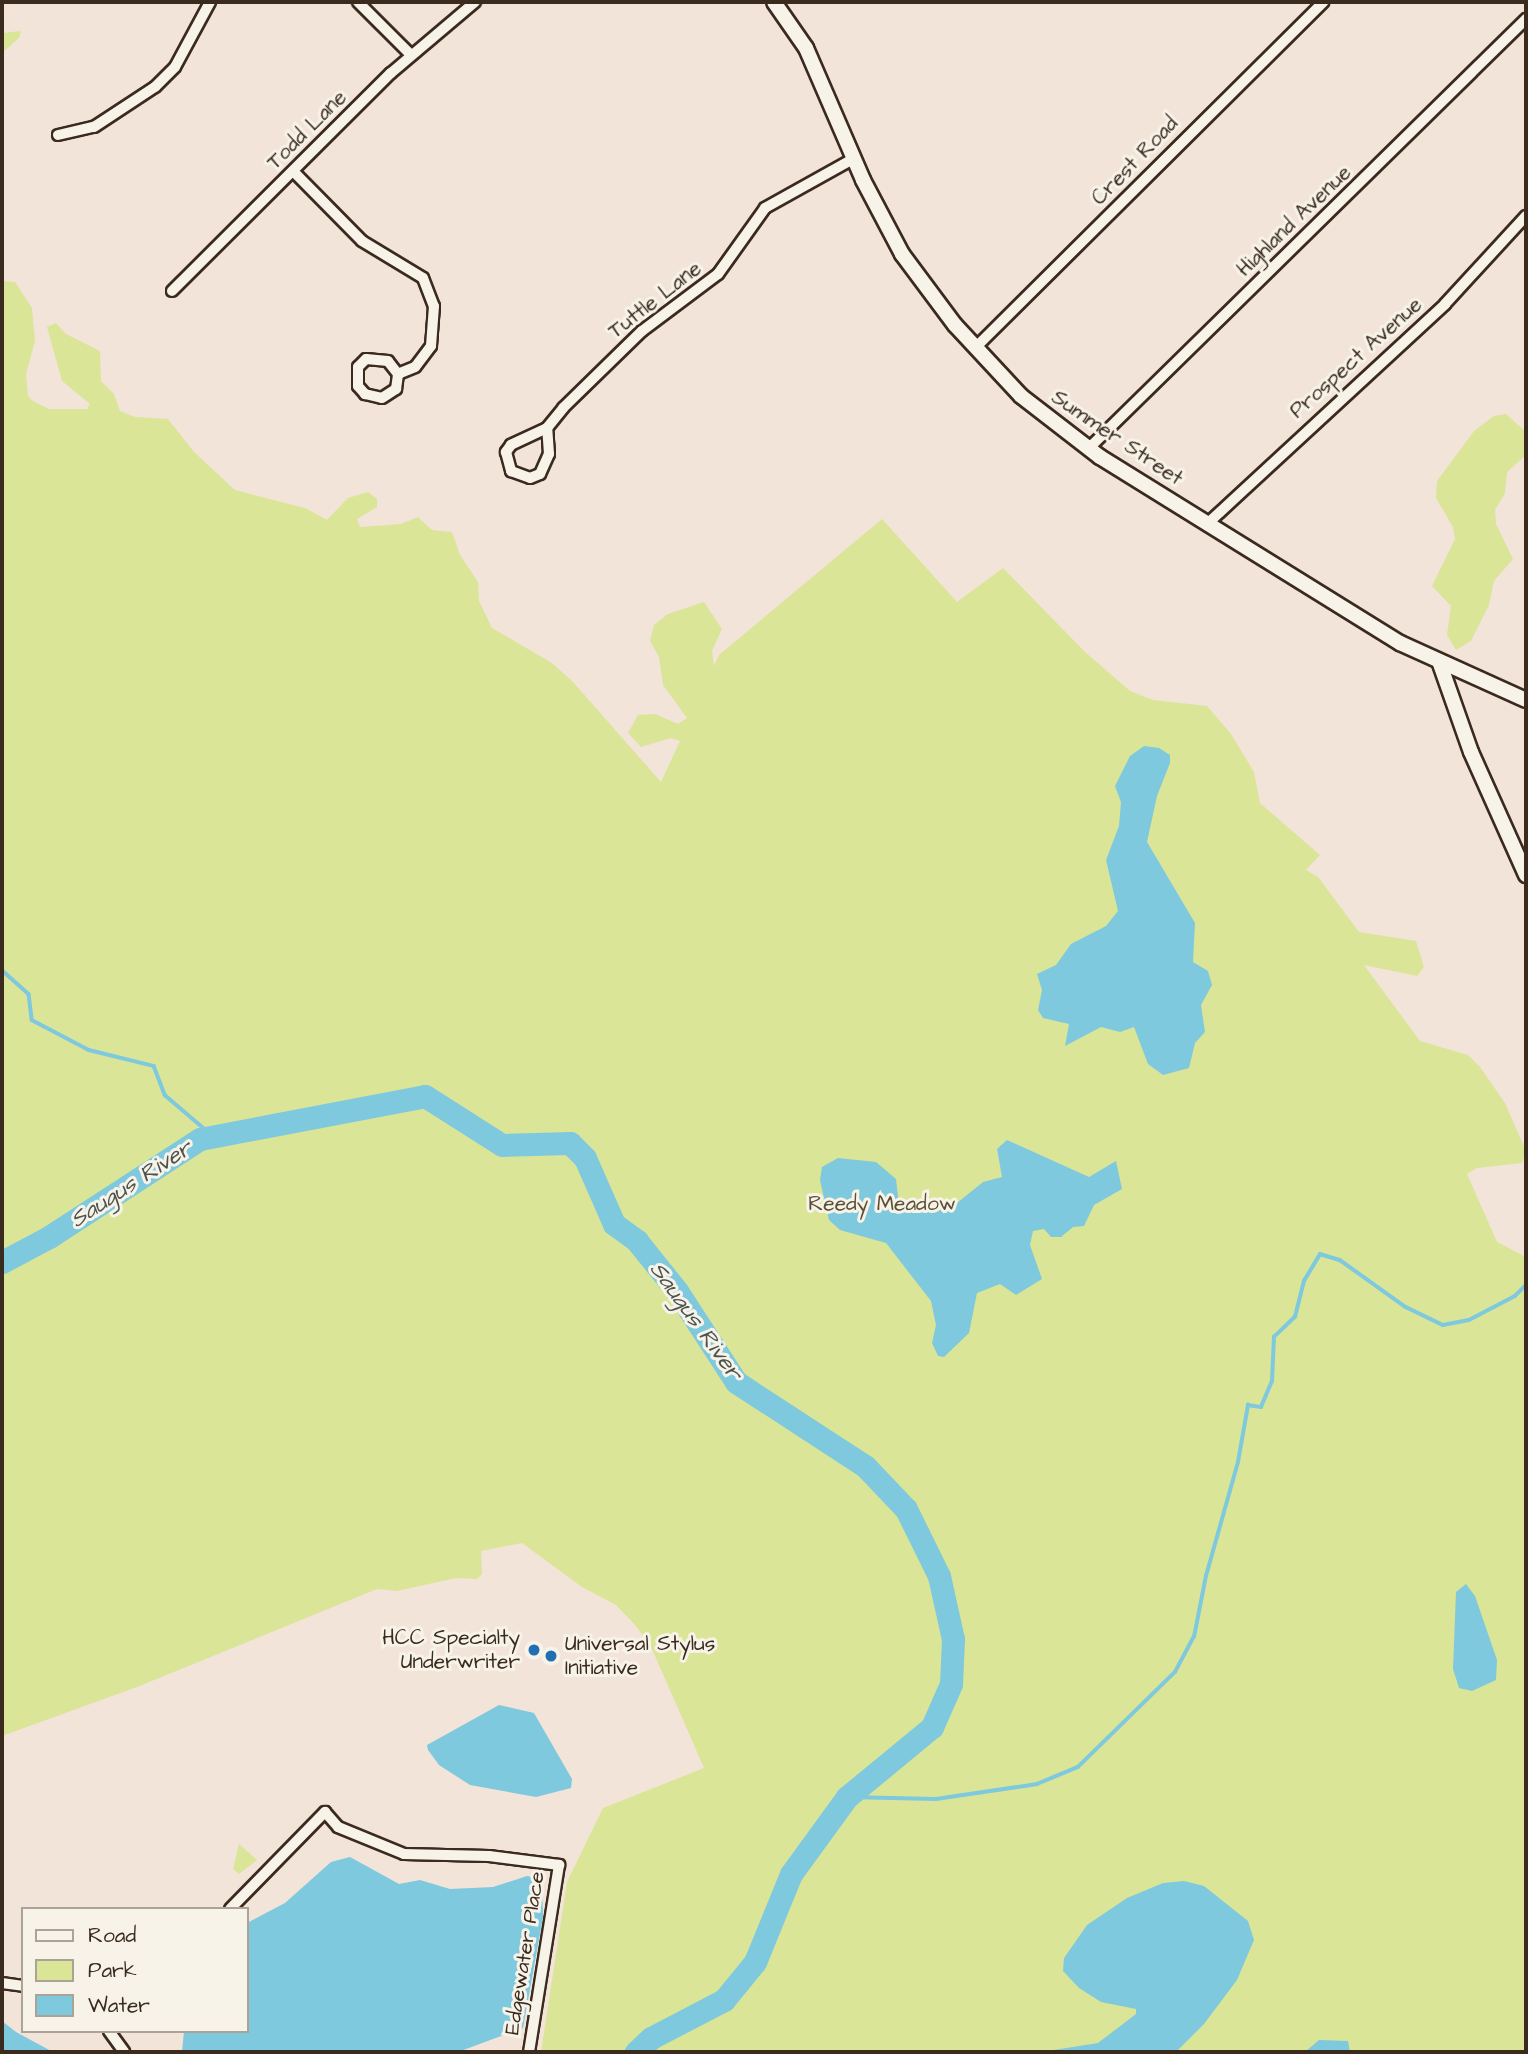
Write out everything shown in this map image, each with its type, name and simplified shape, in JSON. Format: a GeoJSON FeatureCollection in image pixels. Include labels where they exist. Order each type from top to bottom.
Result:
{"type":"FeatureCollection","features":[{"type":"Feature","properties":{"kind":"main road","name":"Summer Street"},"geometry":{"type":"LineString","coordinates":[[775,2],[806,48],[902,254],[975,348],[1021,396],[1088,449],[1207,524],[1440,664],[1526,700]]}},
{"type":"Feature","properties":{"kind":"main road"},"geometry":{"type":"LineString","coordinates":[[1440,664],[1471,752],[1526,875]]}},
{"type":"Feature","properties":{"kind":"street"},"geometry":{"type":"LineString","coordinates":[[58,135],[94,127],[155,87],[175,67],[210,2]]}},
{"type":"Feature","properties":{"kind":"street"},"geometry":{"type":"LineString","coordinates":[[358,2],[411,55]]}},
{"type":"Feature","properties":{"kind":"street","name":"Todd Lane"},"geometry":{"type":"LineString","coordinates":[[172,291],[411,55],[475,2]]}},
{"type":"Feature","properties":{"kind":"street","name":"Crest Road"},"geometry":{"type":"LineString","coordinates":[[975,348],[1324,2]]}},
{"type":"Feature","properties":{"kind":"street","name":"Highland Avenue"},"geometry":{"type":"LineString","coordinates":[[1088,449],[1526,19]]}},
{"type":"Feature","properties":{"kind":"street","name":"Tuttle Lane"},"geometry":{"type":"LineString","coordinates":[[547,428],[549,454],[540,474],[530,478],[511,471],[506,453],[511,445],[547,428],[642,331],[718,274],[765,208],[855,158]]}},
{"type":"Feature","properties":{"kind":"street"},"geometry":{"type":"LineString","coordinates":[[293,171],[362,241],[423,278],[434,306],[435,333],[423,359],[398,374]]}},
{"type":"Feature","properties":{"kind":"street","name":"Prospect Avenue"},"geometry":{"type":"LineString","coordinates":[[1207,524],[1444,304],[1526,216]]}},
{"type":"Feature","properties":{"kind":"street"},"geometry":{"type":"LineString","coordinates":[[366,359],[388,361],[398,374],[397,389],[382,398],[365,394],[358,386],[358,368],[366,359]]}},
{"type":"Feature","properties":{"kind":"street","name":"Edgewater Place"},"geometry":{"type":"LineString","coordinates":[[232,1907],[325,1812],[338,1827],[404,1854],[489,1856],[559,1865],[528,2052]]}},
{"type":"Feature","properties":{"kind":"street"},"geometry":{"type":"LineString","coordinates":[[2,1983],[21,1986]]}},
{"type":"Feature","properties":{"kind":"street"},"geometry":{"type":"LineString","coordinates":[[110,2033],[124,2052]]}},
{"type":"Feature","properties":{"kind":"green space"},"geometry":{"type":"Polygon","coordinates":[[[21,31],[19,38],[2,53],[2,33],[21,31]]]}},
{"type":"Feature","properties":{"kind":"green space","name":"Reedy Meadow"},"geometry":{"type":"Polygon","coordinates":[[[2,281],[15,282],[32,308],[35,341],[26,374],[28,396],[33,401],[49,409],[87,409],[90,404],[62,381],[47,327],[56,323],[66,334],[100,351],[101,381],[114,394],[120,411],[135,417],[168,419],[194,452],[235,490],[305,508],[327,520],[348,498],[368,492],[377,499],[377,507],[357,519],[360,527],[401,524],[418,517],[432,530],[452,532],[460,555],[478,582],[479,601],[492,628],[552,663],[573,682],[661,782],[680,741],[671,738],[641,747],[628,733],[638,715],[655,714],[678,724],[687,718],[663,685],[659,657],[650,641],[654,625],[668,614],[704,602],[722,629],[712,651],[714,666],[719,655],[882,519],[957,602],[1003,568],[1084,651],[1130,691],[1153,700],[1207,706],[1231,734],[1254,772],[1260,803],[1320,855],[1306,870],[1318,877],[1359,932],[1416,941],[1424,967],[1417,976],[1364,965],[1420,1041],[1468,1055],[1480,1067],[1505,1103],[1526,1151],[1522,1163],[1477,1168],[1467,1174],[1497,1242],[1526,1257],[1526,2052],[541,2052],[567,1882],[603,1808],[704,1768],[652,1649],[636,1626],[616,1605],[582,1587],[522,1543],[481,1551],[482,1574],[477,1579],[456,1578],[397,1591],[377,1589],[137,1687],[2,1736],[2,281]]]}},
{"type":"Feature","properties":{"kind":"green space"},"geometry":{"type":"Polygon","coordinates":[[[1506,414],[1526,432],[1526,455],[1507,472],[1505,493],[1495,510],[1496,524],[1513,559],[1494,581],[1489,605],[1471,641],[1456,650],[1447,635],[1451,606],[1432,586],[1455,539],[1453,527],[1436,498],[1437,481],[1474,431],[1494,416],[1506,414]]]}},
{"type":"Feature","properties":{"kind":"green space"},"geometry":{"type":"Polygon","coordinates":[[[239,1844],[257,1860],[239,1874],[233,1869],[239,1844]]]}},
{"type":"Feature","properties":{"kind":"water"},"geometry":{"type":"Polygon","coordinates":[[[1144,746],[1159,748],[1170,755],[1147,842],[1195,923],[1193,962],[1208,971],[1212,985],[1201,1005],[1205,1032],[1195,1043],[1189,1068],[1163,1075],[1148,1064],[1134,1027],[1120,1032],[1101,1027],[1065,1046],[1069,1024],[1043,1018],[1038,1010],[1042,990],[1037,974],[1056,965],[1071,944],[1106,926],[1118,911],[1106,860],[1119,826],[1121,802],[1115,786],[1130,756],[1144,746]]]}},
{"type":"Feature","properties":{"kind":"water"},"geometry":{"type":"Polygon","coordinates":[[[1007,1140],[1089,1177],[1116,1161],[1122,1189],[1094,1205],[1084,1226],[1073,1227],[1061,1237],[1051,1237],[1044,1229],[1033,1231],[1030,1245],[1042,1279],[1016,1295],[1000,1284],[977,1293],[969,1333],[944,1357],[938,1356],[932,1343],[936,1325],[931,1301],[886,1243],[840,1230],[829,1220],[820,1180],[822,1167],[838,1158],[876,1162],[896,1179],[899,1205],[907,1209],[957,1203],[983,1182],[1002,1177],[997,1149],[1007,1140]]]}},
{"type":"Feature","properties":{"kind":"water"},"geometry":{"type":"Polygon","coordinates":[[[1466,1584],[1475,1596],[1497,1660],[1496,1680],[1472,1691],[1459,1688],[1453,1669],[1456,1592],[1466,1584]]]}},
{"type":"Feature","properties":{"kind":"water"},"geometry":{"type":"Polygon","coordinates":[[[499,1705],[534,1713],[572,1779],[571,1788],[536,1797],[470,1785],[439,1765],[427,1745],[499,1705]]]}},
{"type":"Feature","properties":{"kind":"water"},"geometry":{"type":"Polygon","coordinates":[[[350,1857],[399,1884],[420,1880],[450,1889],[493,1887],[527,1876],[542,1879],[543,1917],[523,2028],[458,2052],[182,2052],[184,2033],[248,2033],[248,1922],[285,1903],[331,1862],[350,1857]]]}},
{"type":"Feature","properties":{"kind":"water"},"geometry":{"type":"Polygon","coordinates":[[[1184,1881],[1204,1886],[1248,1921],[1254,1940],[1237,1980],[1204,2024],[1176,2052],[1041,2052],[1098,2043],[1136,2014],[1136,2009],[1101,2002],[1079,1988],[1063,1971],[1064,1958],[1087,1925],[1127,1898],[1163,1883],[1184,1881]]]}},
{"type":"Feature","properties":{"kind":"water"},"geometry":{"type":"Polygon","coordinates":[[[2,2021],[16,2032],[53,2052],[2,2052],[2,2021]]]}},
{"type":"Feature","properties":{"kind":"water"},"geometry":{"type":"Polygon","coordinates":[[[1319,2040],[1348,2041],[1350,2052],[1305,2052],[1319,2040]]]}},
{"type":"Feature","properties":{"kind":"waterway"},"geometry":{"type":"LineString","coordinates":[[2,970],[29,994],[32,1020],[89,1050],[154,1066],[165,1095],[213,1136]]}},
{"type":"Feature","properties":{"kind":"waterway","name":"Saugus River"},"geometry":{"type":"LineString","coordinates":[[2,1262],[49,1237],[200,1139],[425,1096],[502,1145],[570,1143],[585,1158],[614,1224],[637,1241],[677,1291],[736,1382],[865,1466],[906,1509],[939,1576],[953,1639],[951,1684],[932,1727],[847,1797],[791,1874],[755,1962],[724,2000],[651,2038],[636,2052]]}},
{"type":"Feature","properties":{"kind":"waterway"},"geometry":{"type":"LineString","coordinates":[[847,1797],[936,1799],[1037,1784],[1078,1767],[1175,1672],[1194,1637],[1206,1576],[1238,1462],[1248,1405],[1261,1407],[1272,1381],[1274,1337],[1295,1317],[1304,1281],[1320,1254],[1340,1260],[1406,1307],[1443,1325],[1469,1320],[1515,1296],[1526,1285]]}},
{"type":"Feature","properties":{"kind":"place","name":"HCC Specialty Underwriter"},"geometry":{"type":"Point","coordinates":[534,1650]}},
{"type":"Feature","properties":{"kind":"place","name":"Universal Stylus Initiative"},"geometry":{"type":"Point","coordinates":[551,1656]}}]}
